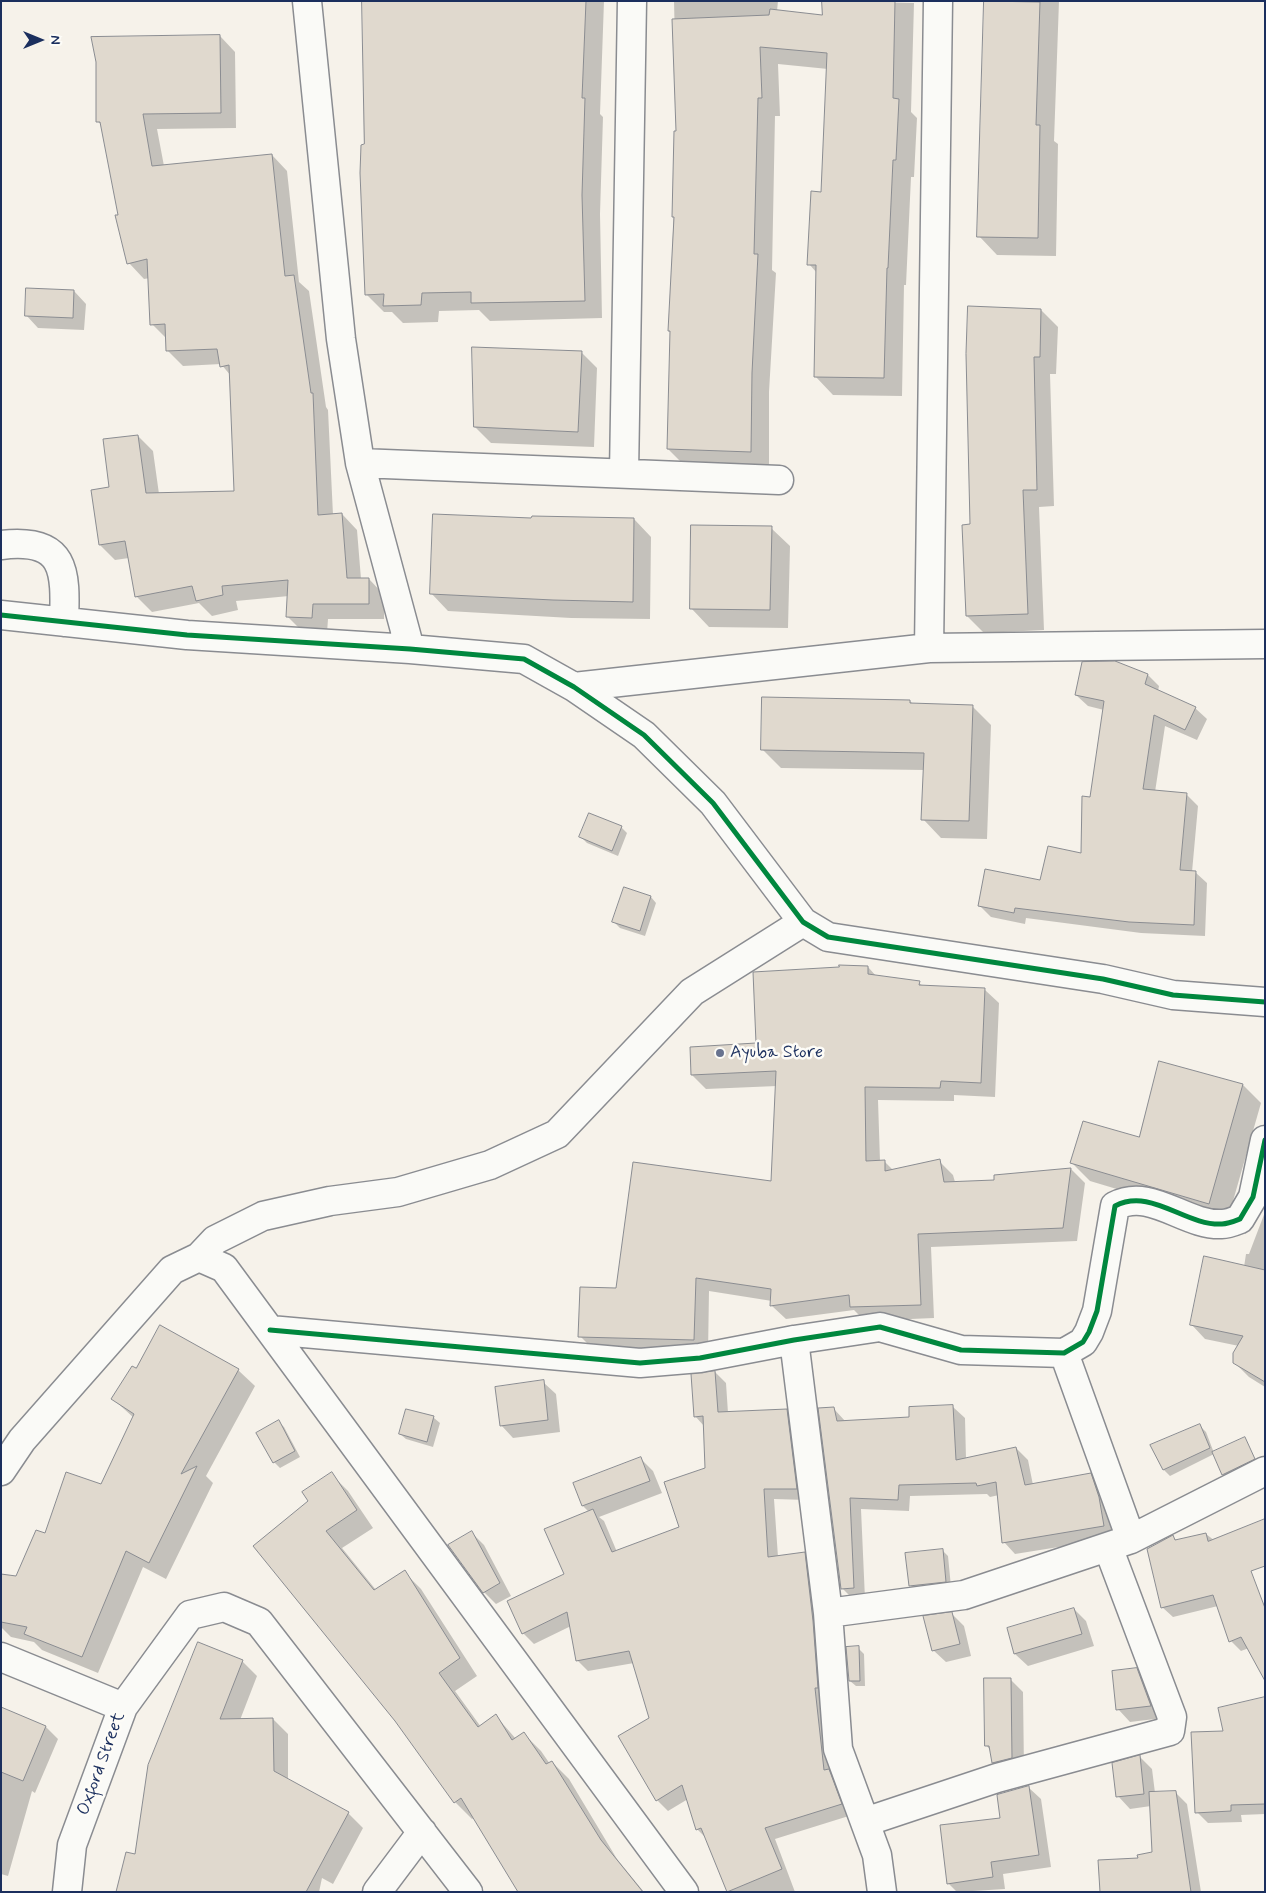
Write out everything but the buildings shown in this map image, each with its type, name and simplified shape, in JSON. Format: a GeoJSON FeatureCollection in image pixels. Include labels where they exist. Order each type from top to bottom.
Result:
{"type":"FeatureCollection","features":[{"type":"Feature","properties":{"kind":"street"},"geometry":{"type":"LineString","coordinates":[[307,1],[341,339],[360,463],[410,649]]}},
{"type":"Feature","properties":{"kind":"street"},"geometry":{"type":"LineString","coordinates":[[624,473],[632,1]]}},
{"type":"Feature","properties":{"kind":"street"},"geometry":{"type":"LineString","coordinates":[[929,648],[938,1]]}},
{"type":"Feature","properties":{"kind":"street"},"geometry":{"type":"LineString","coordinates":[[360,463],[779,480]]}},
{"type":"Feature","properties":{"kind":"street"},"geometry":{"type":"LineString","coordinates":[[1,545],[33,545],[50,552],[61,564],[65,582],[64,622]]}},
{"type":"Feature","properties":{"kind":"street"},"geometry":{"type":"LineString","coordinates":[[1,615],[187,635],[410,649],[524,659],[574,687],[644,734],[713,803],[803,922],[828,937],[1103,979],[1173,995],[1265,1002]]}},
{"type":"Feature","properties":{"kind":"street"},"geometry":{"type":"LineString","coordinates":[[574,687],[929,648],[1265,644]]}},
{"type":"Feature","properties":{"kind":"street"},"geometry":{"type":"LineString","coordinates":[[1,1471],[22,1440],[172,1270],[199,1257],[215,1240],[263,1216],[330,1201],[398,1192],[490,1165],[557,1134],[692,992],[803,922]]}},
{"type":"Feature","properties":{"kind":"street"},"geometry":{"type":"LineString","coordinates":[[270,1330],[640,1363],[700,1358],[794,1340],[880,1327],[961,1350],[1064,1353],[1083,1342],[1097,1311],[1115,1206],[1124,1201],[1138,1199],[1206,1222],[1222,1225],[1240,1219],[1253,1197],[1265,1140]]}},
{"type":"Feature","properties":{"kind":"street"},"geometry":{"type":"LineString","coordinates":[[199,1257],[224,1268],[684,1892]]}},
{"type":"Feature","properties":{"kind":"street"},"geometry":{"type":"LineString","coordinates":[[794,1340],[828,1613],[838,1749],[877,1855],[882,1892]]}},
{"type":"Feature","properties":{"kind":"street"},"geometry":{"type":"LineString","coordinates":[[865,1822],[997,1778],[1170,1731],[1172,1717],[1064,1353]]}},
{"type":"Feature","properties":{"kind":"street"},"geometry":{"type":"LineString","coordinates":[[828,1613],[964,1595],[1119,1543],[1265,1471]]}},
{"type":"Feature","properties":{"kind":"street","name":"Oxford Street"},"geometry":{"type":"LineString","coordinates":[[67,1892],[72,1844],[123,1707],[190,1614],[224,1607],[258,1622],[468,1892]]}},
{"type":"Feature","properties":{"kind":"street"},"geometry":{"type":"LineString","coordinates":[[1,1657],[123,1707]]}},
{"type":"Feature","properties":{"kind":"street"},"geometry":{"type":"LineString","coordinates":[[377,1892],[422,1832]]}},
{"type":"Feature","properties":{"kind":"cycle path"},"geometry":{"type":"LineString","coordinates":[[1,615],[187,635],[410,649],[524,659],[574,687],[644,735],[713,803],[803,922],[828,937],[1103,979],[1173,995],[1265,1002]]}},
{"type":"Feature","properties":{"kind":"cycle path"},"geometry":{"type":"LineString","coordinates":[[270,1330],[640,1363],[700,1358],[794,1340],[880,1327],[961,1350],[1064,1353],[1083,1342],[1097,1311],[1115,1206],[1128,1201],[1142,1201],[1208,1223],[1224,1224],[1240,1219],[1253,1197],[1265,1140]]}},
{"type":"Feature","properties":{"kind":"place","name":"Ayuba Store"},"geometry":{"type":"Point","coordinates":[720,1053]}}]}
